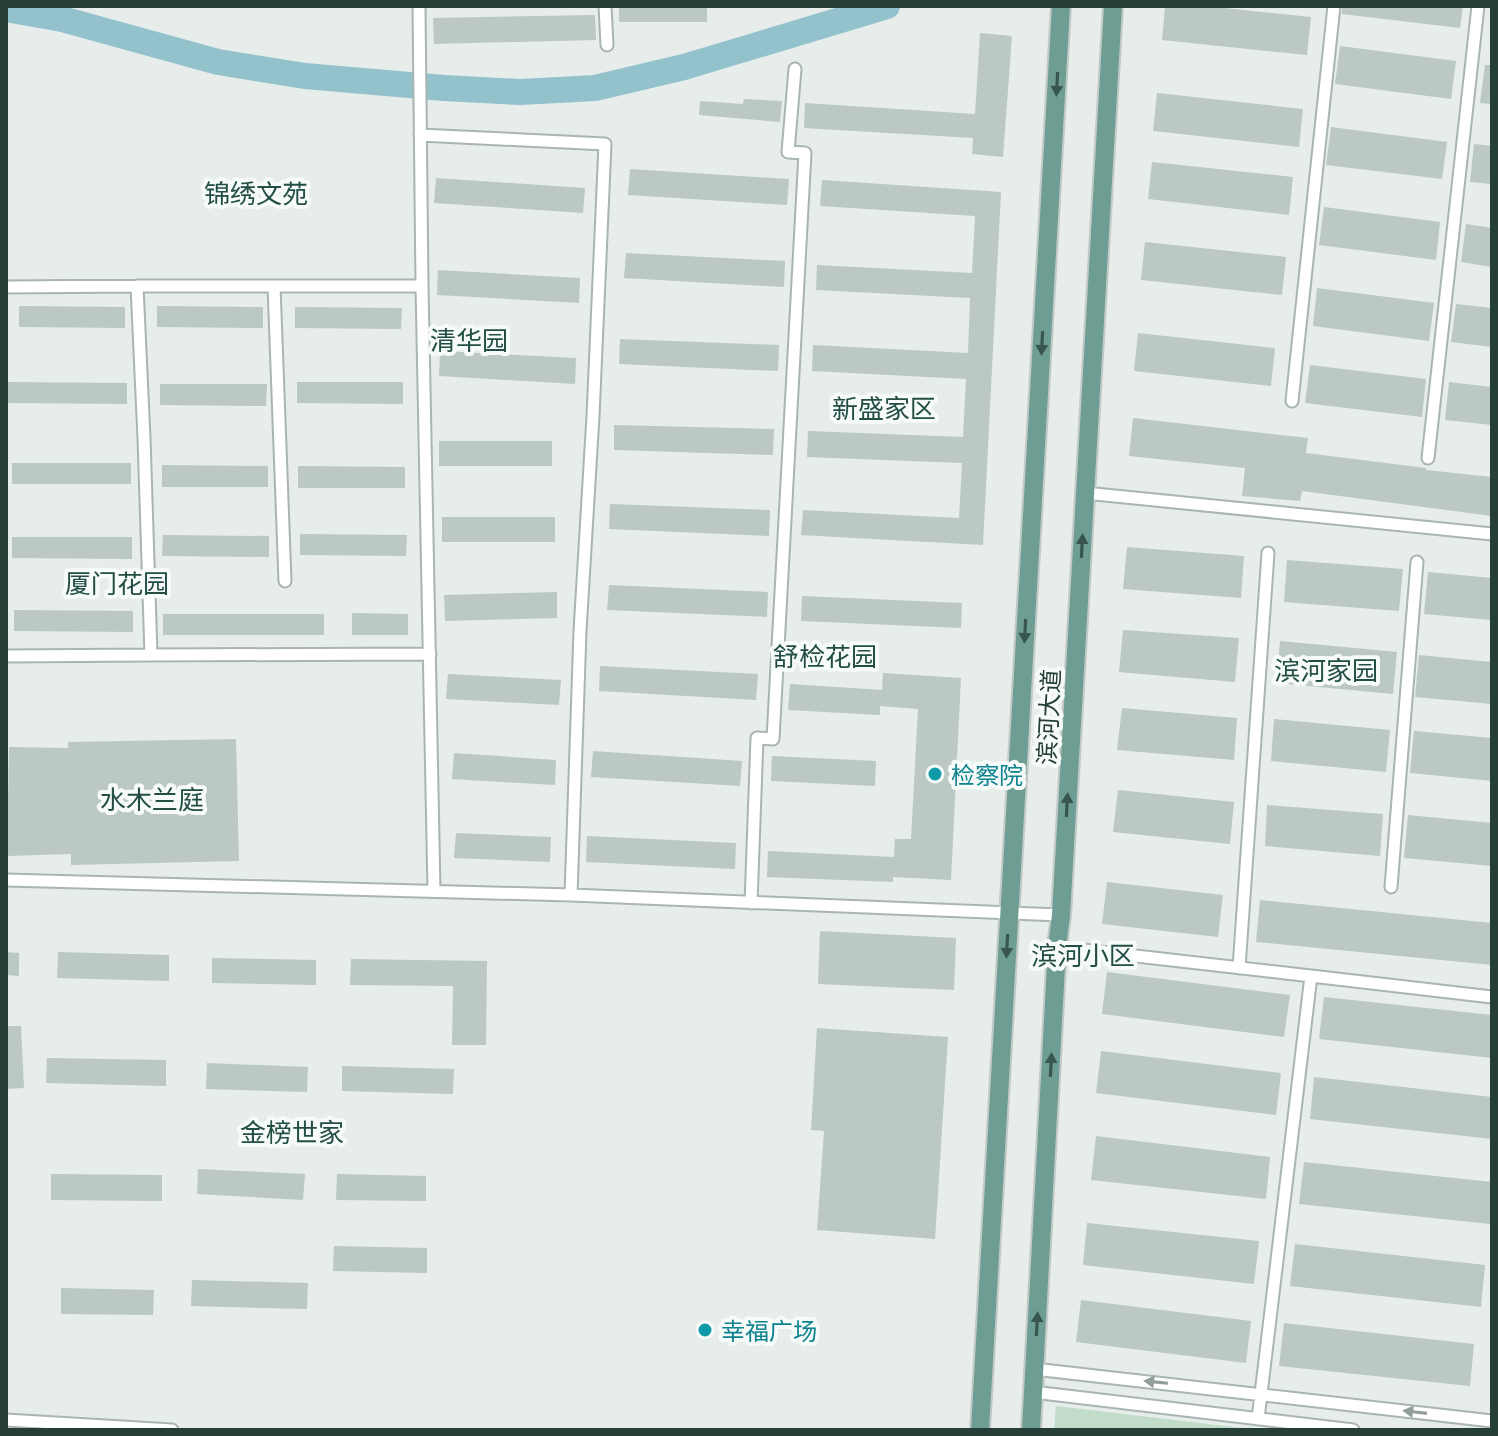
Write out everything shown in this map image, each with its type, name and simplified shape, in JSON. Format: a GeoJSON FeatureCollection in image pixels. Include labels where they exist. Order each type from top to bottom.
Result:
{"type":"FeatureCollection","features":[{"type":"Feature","properties":{"kind":"main road","name":"滨河大道"},"geometry":{"type":"LineString","coordinates":[[980,1430],[1061,6]]}},
{"type":"Feature","properties":{"kind":"main road","name":"滨河大道"},"geometry":{"type":"LineString","coordinates":[[1031,1430],[1113,6]]}},
{"type":"Feature","properties":{"kind":"street"},"geometry":{"type":"LineString","coordinates":[[419,6],[434,891]]}},
{"type":"Feature","properties":{"kind":"street"},"geometry":{"type":"LineString","coordinates":[[605,6],[607,45]]}},
{"type":"Feature","properties":{"kind":"street"},"geometry":{"type":"LineString","coordinates":[[1292,401],[1334,6]]}},
{"type":"Feature","properties":{"kind":"street"},"geometry":{"type":"LineString","coordinates":[[1428,458],[1478,6]]}},
{"type":"Feature","properties":{"kind":"street"},"geometry":{"type":"LineString","coordinates":[[751,903],[757,738],[773,739],[805,153],[788,152],[795,69]]}},
{"type":"Feature","properties":{"kind":"street"},"geometry":{"type":"LineString","coordinates":[[420,135],[605,144],[580,631],[571,895]]}},
{"type":"Feature","properties":{"kind":"street"},"geometry":{"type":"LineString","coordinates":[[137,286],[151,655]]}},
{"type":"Feature","properties":{"kind":"street"},"geometry":{"type":"LineString","coordinates":[[274,286],[285,581]]}},
{"type":"Feature","properties":{"kind":"street"},"geometry":{"type":"LineString","coordinates":[[6,287],[422,286]]}},
{"type":"Feature","properties":{"kind":"street"},"geometry":{"type":"LineString","coordinates":[[1085,493],[1492,534]]}},
{"type":"Feature","properties":{"kind":"street"},"geometry":{"type":"LineString","coordinates":[[1239,968],[1268,553]]}},
{"type":"Feature","properties":{"kind":"street"},"geometry":{"type":"LineString","coordinates":[[1391,887],[1417,562]]}},
{"type":"Feature","properties":{"kind":"street"},"geometry":{"type":"LineString","coordinates":[[6,656],[430,654]]}},
{"type":"Feature","properties":{"kind":"street"},"geometry":{"type":"LineString","coordinates":[[6,880],[571,895],[1061,915]]}},
{"type":"Feature","properties":{"kind":"street"},"geometry":{"type":"LineString","coordinates":[[1057,947],[1492,997]]}},
{"type":"Feature","properties":{"kind":"street"},"geometry":{"type":"LineString","coordinates":[[1258,1419],[1311,976]]}},
{"type":"Feature","properties":{"kind":"street"},"geometry":{"type":"LineString","coordinates":[[1034,1369],[1492,1421]]}},
{"type":"Feature","properties":{"kind":"street"},"geometry":{"type":"LineString","coordinates":[[1033,1392],[1353,1430]]}},
{"type":"Feature","properties":{"kind":"street"},"geometry":{"type":"LineString","coordinates":[[6,1420],[172,1430]]}},
{"type":"Feature","properties":{"kind":"green space"},"geometry":{"type":"Polygon","coordinates":[[[1056,1406],[1259,1430],[1054,1430],[1056,1406]]]}},
{"type":"Feature","properties":{"kind":"building"},"geometry":{"type":"Polygon","coordinates":[[[619,6],[707,6],[707,22],[619,22],[619,6]]]}},
{"type":"Feature","properties":{"kind":"building"},"geometry":{"type":"Polygon","coordinates":[[[1165,6],[1205,6],[1311,17],[1307,55],[1162,40],[1165,6]]]}},
{"type":"Feature","properties":{"kind":"building"},"geometry":{"type":"Polygon","coordinates":[[[1342,6],[1463,6],[1460,28],[1342,14],[1342,6]]]}},
{"type":"Feature","properties":{"kind":"building"},"geometry":{"type":"Polygon","coordinates":[[[595,15],[596,40],[434,44],[433,18],[595,15]]]}},
{"type":"Feature","properties":{"kind":"building"},"geometry":{"type":"Polygon","coordinates":[[[980,33],[1012,36],[1003,157],[972,154],[973,138],[804,128],[805,103],[975,114],[980,33]]]}},
{"type":"Feature","properties":{"kind":"building"},"geometry":{"type":"Polygon","coordinates":[[[1340,46],[1456,61],[1451,99],[1335,84],[1340,46]]]}},
{"type":"Feature","properties":{"kind":"building"},"geometry":{"type":"Polygon","coordinates":[[[1485,65],[1492,65],[1492,104],[1480,103],[1485,65]]]}},
{"type":"Feature","properties":{"kind":"building"},"geometry":{"type":"Polygon","coordinates":[[[1157,93],[1303,109],[1299,147],[1153,131],[1157,93]]]}},
{"type":"Feature","properties":{"kind":"building"},"geometry":{"type":"Polygon","coordinates":[[[744,99],[782,101],[780,122],[699,115],[700,101],[743,104],[744,99]]]}},
{"type":"Feature","properties":{"kind":"building"},"geometry":{"type":"Polygon","coordinates":[[[1331,127],[1447,142],[1442,179],[1326,165],[1331,127]]]}},
{"type":"Feature","properties":{"kind":"building"},"geometry":{"type":"Polygon","coordinates":[[[1474,144],[1492,146],[1492,184],[1470,182],[1474,144]]]}},
{"type":"Feature","properties":{"kind":"building"},"geometry":{"type":"Polygon","coordinates":[[[1152,162],[1293,177],[1289,215],[1148,199],[1152,162]]]}},
{"type":"Feature","properties":{"kind":"building"},"geometry":{"type":"Polygon","coordinates":[[[630,169],[789,179],[787,205],[628,195],[630,169]]]}},
{"type":"Feature","properties":{"kind":"building"},"geometry":{"type":"Polygon","coordinates":[[[436,178],[585,188],[583,213],[434,203],[436,178]]]}},
{"type":"Feature","properties":{"kind":"building"},"geometry":{"type":"Polygon","coordinates":[[[822,180],[1001,192],[983,545],[801,535],[803,510],[959,518],[962,463],[807,457],[808,431],[963,437],[966,379],[812,371],[813,345],[968,353],[970,298],[816,290],[817,265],[972,273],[975,216],[820,206],[822,180]]]}},
{"type":"Feature","properties":{"kind":"building"},"geometry":{"type":"Polygon","coordinates":[[[1324,207],[1440,222],[1436,260],[1319,245],[1324,207]]]}},
{"type":"Feature","properties":{"kind":"building"},"geometry":{"type":"Polygon","coordinates":[[[1466,224],[1492,228],[1492,267],[1461,262],[1466,224]]]}},
{"type":"Feature","properties":{"kind":"building"},"geometry":{"type":"Polygon","coordinates":[[[1145,242],[1286,257],[1282,295],[1141,280],[1145,242]]]}},
{"type":"Feature","properties":{"kind":"building"},"geometry":{"type":"Polygon","coordinates":[[[626,253],[785,261],[784,287],[624,278],[626,253]]]}},
{"type":"Feature","properties":{"kind":"building"},"geometry":{"type":"Polygon","coordinates":[[[438,270],[580,278],[579,303],[437,295],[438,270]]]}},
{"type":"Feature","properties":{"kind":"building"},"geometry":{"type":"Polygon","coordinates":[[[1317,288],[1434,303],[1429,341],[1313,326],[1317,288]]]}},
{"type":"Feature","properties":{"kind":"building"},"geometry":{"type":"Polygon","coordinates":[[[1456,304],[1492,308],[1492,347],[1451,342],[1456,304]]]}},
{"type":"Feature","properties":{"kind":"building"},"geometry":{"type":"Polygon","coordinates":[[[19,306],[125,307],[125,328],[19,327],[19,306]]]}},
{"type":"Feature","properties":{"kind":"building"},"geometry":{"type":"Polygon","coordinates":[[[157,306],[263,307],[263,328],[157,327],[157,306]]]}},
{"type":"Feature","properties":{"kind":"building"},"geometry":{"type":"Polygon","coordinates":[[[295,307],[402,308],[401,329],[295,328],[295,307]]]}},
{"type":"Feature","properties":{"kind":"building"},"geometry":{"type":"Polygon","coordinates":[[[1138,333],[1275,348],[1271,386],[1134,371],[1138,333]]]}},
{"type":"Feature","properties":{"kind":"building"},"geometry":{"type":"Polygon","coordinates":[[[620,339],[779,345],[778,371],[619,364],[620,339]]]}},
{"type":"Feature","properties":{"kind":"building"},"geometry":{"type":"Polygon","coordinates":[[[440,351],[576,358],[575,384],[439,376],[440,351]]]}},
{"type":"Feature","properties":{"kind":"building"},"geometry":{"type":"Polygon","coordinates":[[[1310,365],[1426,379],[1422,417],[1305,403],[1310,365]]]}},
{"type":"Feature","properties":{"kind":"building"},"geometry":{"type":"Polygon","coordinates":[[[8,382],[127,383],[127,404],[8,403],[8,382]]]}},
{"type":"Feature","properties":{"kind":"building"},"geometry":{"type":"Polygon","coordinates":[[[297,382],[403,382],[403,404],[297,403],[297,382]]]}},
{"type":"Feature","properties":{"kind":"building"},"geometry":{"type":"Polygon","coordinates":[[[1449,382],[1492,387],[1492,425],[1445,420],[1449,382]]]}},
{"type":"Feature","properties":{"kind":"building"},"geometry":{"type":"Polygon","coordinates":[[[160,384],[267,384],[266,406],[160,405],[160,384]]]}},
{"type":"Feature","properties":{"kind":"building"},"geometry":{"type":"Polygon","coordinates":[[[1133,418],[1308,438],[1306,453],[1492,477],[1492,516],[1302,491],[1300,501],[1242,496],[1245,468],[1129,456],[1133,418]]]}},
{"type":"Feature","properties":{"kind":"building"},"geometry":{"type":"Polygon","coordinates":[[[614,425],[774,429],[773,455],[614,450],[614,425]]]}},
{"type":"Feature","properties":{"kind":"building"},"geometry":{"type":"Polygon","coordinates":[[[439,441],[552,441],[552,466],[439,466],[439,441]]]}},
{"type":"Feature","properties":{"kind":"building"},"geometry":{"type":"Polygon","coordinates":[[[12,463],[131,463],[131,484],[12,484],[12,463]]]}},
{"type":"Feature","properties":{"kind":"building"},"geometry":{"type":"Polygon","coordinates":[[[162,465],[268,466],[268,487],[162,487],[162,465]]]}},
{"type":"Feature","properties":{"kind":"building"},"geometry":{"type":"Polygon","coordinates":[[[298,466],[405,467],[405,488],[298,488],[298,466]]]}},
{"type":"Feature","properties":{"kind":"building"},"geometry":{"type":"Polygon","coordinates":[[[610,504],[770,510],[769,536],[609,529],[610,504]]]}},
{"type":"Feature","properties":{"kind":"building"},"geometry":{"type":"Polygon","coordinates":[[[442,517],[555,517],[555,542],[442,542],[442,517]]]}},
{"type":"Feature","properties":{"kind":"building"},"geometry":{"type":"Polygon","coordinates":[[[300,534],[407,535],[406,556],[300,555],[300,534]]]}},
{"type":"Feature","properties":{"kind":"building"},"geometry":{"type":"Polygon","coordinates":[[[163,535],[269,536],[269,557],[162,556],[163,535]]]}},
{"type":"Feature","properties":{"kind":"building"},"geometry":{"type":"Polygon","coordinates":[[[12,537],[132,537],[132,559],[12,558],[12,537]]]}},
{"type":"Feature","properties":{"kind":"building"},"geometry":{"type":"Polygon","coordinates":[[[1127,547],[1244,556],[1241,598],[1123,589],[1127,547]]]}},
{"type":"Feature","properties":{"kind":"building"},"geometry":{"type":"Polygon","coordinates":[[[1287,560],[1403,569],[1399,611],[1284,602],[1287,560]]]}},
{"type":"Feature","properties":{"kind":"building"},"geometry":{"type":"Polygon","coordinates":[[[1428,572],[1492,578],[1492,620],[1424,614],[1428,572]]]}},
{"type":"Feature","properties":{"kind":"building"},"geometry":{"type":"Polygon","coordinates":[[[609,585],[768,592],[767,617],[607,610],[609,585]]]}},
{"type":"Feature","properties":{"kind":"building"},"geometry":{"type":"Polygon","coordinates":[[[557,592],[557,618],[445,621],[444,595],[557,592]]]}},
{"type":"Feature","properties":{"kind":"building"},"geometry":{"type":"Polygon","coordinates":[[[802,596],[962,603],[961,628],[801,621],[802,596]]]}},
{"type":"Feature","properties":{"kind":"building"},"geometry":{"type":"Polygon","coordinates":[[[14,610],[133,611],[133,632],[14,631],[14,610]]]}},
{"type":"Feature","properties":{"kind":"building"},"geometry":{"type":"Polygon","coordinates":[[[352,613],[408,614],[408,635],[352,635],[352,613]]]}},
{"type":"Feature","properties":{"kind":"building"},"geometry":{"type":"Polygon","coordinates":[[[163,614],[324,614],[324,635],[163,635],[163,614]]]}},
{"type":"Feature","properties":{"kind":"building"},"geometry":{"type":"Polygon","coordinates":[[[1123,630],[1239,638],[1235,682],[1119,672],[1123,630]]]}},
{"type":"Feature","properties":{"kind":"building"},"geometry":{"type":"Polygon","coordinates":[[[1280,641],[1397,652],[1393,694],[1277,683],[1280,641]]]}},
{"type":"Feature","properties":{"kind":"building"},"geometry":{"type":"Polygon","coordinates":[[[1419,655],[1492,662],[1492,704],[1415,697],[1419,655]]]}},
{"type":"Feature","properties":{"kind":"building"},"geometry":{"type":"Polygon","coordinates":[[[600,666],[758,674],[756,700],[599,691],[600,666]]]}},
{"type":"Feature","properties":{"kind":"building","name":"检察院"},"geometry":{"type":"Polygon","coordinates":[[[883,673],[961,678],[951,880],[893,877],[893,882],[767,877],[768,851],[894,857],[895,839],[911,839],[918,709],[880,706],[880,715],[788,710],[790,684],[882,690],[883,673]]]}},
{"type":"Feature","properties":{"kind":"building"},"geometry":{"type":"Polygon","coordinates":[[[448,674],[561,680],[559,705],[446,699],[448,674]]]}},
{"type":"Feature","properties":{"kind":"building"},"geometry":{"type":"Polygon","coordinates":[[[1122,708],[1237,718],[1234,760],[1117,750],[1122,708]]]}},
{"type":"Feature","properties":{"kind":"building"},"geometry":{"type":"Polygon","coordinates":[[[1274,719],[1390,730],[1386,772],[1271,761],[1274,719]]]}},
{"type":"Feature","properties":{"kind":"building"},"geometry":{"type":"Polygon","coordinates":[[[1414,731],[1492,738],[1492,781],[1410,773],[1414,731]]]}},
{"type":"Feature","properties":{"kind":"building"},"geometry":{"type":"Polygon","coordinates":[[[236,739],[239,861],[71,865],[71,854],[7,856],[9,747],[68,748],[68,742],[236,739]]]}},
{"type":"Feature","properties":{"kind":"building"},"geometry":{"type":"Polygon","coordinates":[[[593,751],[742,761],[740,786],[591,777],[593,751]]]}},
{"type":"Feature","properties":{"kind":"building"},"geometry":{"type":"Polygon","coordinates":[[[454,753],[556,760],[555,785],[452,779],[454,753]]]}},
{"type":"Feature","properties":{"kind":"building"},"geometry":{"type":"Polygon","coordinates":[[[772,756],[876,761],[875,786],[771,781],[772,756]]]}},
{"type":"Feature","properties":{"kind":"building"},"geometry":{"type":"Polygon","coordinates":[[[1118,790],[1234,802],[1230,844],[1113,832],[1118,790]]]}},
{"type":"Feature","properties":{"kind":"building"},"geometry":{"type":"Polygon","coordinates":[[[1267,805],[1383,814],[1380,856],[1265,846],[1267,805]]]}},
{"type":"Feature","properties":{"kind":"building"},"geometry":{"type":"Polygon","coordinates":[[[1408,815],[1492,823],[1492,866],[1404,858],[1408,815]]]}},
{"type":"Feature","properties":{"kind":"building"},"geometry":{"type":"Polygon","coordinates":[[[456,833],[551,837],[550,862],[454,858],[456,833]]]}},
{"type":"Feature","properties":{"kind":"building"},"geometry":{"type":"Polygon","coordinates":[[[587,836],[736,843],[735,869],[586,862],[587,836]]]}},
{"type":"Feature","properties":{"kind":"building"},"geometry":{"type":"Polygon","coordinates":[[[1107,882],[1223,895],[1218,937],[1102,924],[1107,882]]]}},
{"type":"Feature","properties":{"kind":"building"},"geometry":{"type":"Polygon","coordinates":[[[1260,900],[1492,923],[1492,965],[1256,942],[1260,900]]]}},
{"type":"Feature","properties":{"kind":"building"},"geometry":{"type":"Polygon","coordinates":[[[820,931],[956,938],[954,990],[818,984],[820,931]]]}},
{"type":"Feature","properties":{"kind":"building"},"geometry":{"type":"Polygon","coordinates":[[[6,952],[19,953],[19,976],[6,975],[6,952]]]}},
{"type":"Feature","properties":{"kind":"building"},"geometry":{"type":"Polygon","coordinates":[[[58,952],[169,955],[169,981],[57,978],[58,952]]]}},
{"type":"Feature","properties":{"kind":"building"},"geometry":{"type":"Polygon","coordinates":[[[212,958],[316,960],[316,985],[212,983],[212,958]]]}},
{"type":"Feature","properties":{"kind":"building"},"geometry":{"type":"Polygon","coordinates":[[[351,959],[487,961],[486,1045],[452,1045],[453,986],[350,985],[351,959]]]}},
{"type":"Feature","properties":{"kind":"building"},"geometry":{"type":"Polygon","coordinates":[[[1107,972],[1290,995],[1284,1037],[1102,1014],[1107,972]]]}},
{"type":"Feature","properties":{"kind":"building"},"geometry":{"type":"Polygon","coordinates":[[[1324,997],[1492,1015],[1492,1058],[1319,1039],[1324,997]]]}},
{"type":"Feature","properties":{"kind":"building"},"geometry":{"type":"Polygon","coordinates":[[[6,1026],[21,1026],[24,1088],[6,1089],[6,1026]]]}},
{"type":"Feature","properties":{"kind":"building"},"geometry":{"type":"Polygon","coordinates":[[[817,1028],[948,1037],[935,1239],[817,1230],[824,1131],[811,1130],[817,1028]]]}},
{"type":"Feature","properties":{"kind":"building"},"geometry":{"type":"Polygon","coordinates":[[[1101,1051],[1281,1073],[1276,1115],[1096,1093],[1101,1051]]]}},
{"type":"Feature","properties":{"kind":"building"},"geometry":{"type":"Polygon","coordinates":[[[47,1058],[166,1060],[166,1086],[46,1083],[47,1058]]]}},
{"type":"Feature","properties":{"kind":"building"},"geometry":{"type":"Polygon","coordinates":[[[207,1063],[308,1067],[307,1092],[206,1089],[207,1063]]]}},
{"type":"Feature","properties":{"kind":"building"},"geometry":{"type":"Polygon","coordinates":[[[342,1066],[454,1069],[453,1094],[342,1091],[342,1066]]]}},
{"type":"Feature","properties":{"kind":"building"},"geometry":{"type":"Polygon","coordinates":[[[1314,1077],[1492,1097],[1492,1139],[1310,1119],[1314,1077]]]}},
{"type":"Feature","properties":{"kind":"building"},"geometry":{"type":"Polygon","coordinates":[[[1096,1136],[1270,1157],[1266,1199],[1091,1180],[1096,1136]]]}},
{"type":"Feature","properties":{"kind":"building"},"geometry":{"type":"Polygon","coordinates":[[[1304,1162],[1492,1182],[1490,1224],[1299,1204],[1304,1162]]]}},
{"type":"Feature","properties":{"kind":"building"},"geometry":{"type":"Polygon","coordinates":[[[198,1169],[305,1174],[303,1200],[197,1194],[198,1169]]]}},
{"type":"Feature","properties":{"kind":"building"},"geometry":{"type":"Polygon","coordinates":[[[51,1174],[162,1175],[162,1201],[51,1200],[51,1174]]]}},
{"type":"Feature","properties":{"kind":"building"},"geometry":{"type":"Polygon","coordinates":[[[337,1174],[426,1176],[426,1201],[336,1200],[337,1174]]]}},
{"type":"Feature","properties":{"kind":"building"},"geometry":{"type":"Polygon","coordinates":[[[1087,1223],[1259,1241],[1254,1284],[1083,1265],[1087,1223]]]}},
{"type":"Feature","properties":{"kind":"building"},"geometry":{"type":"Polygon","coordinates":[[[1295,1244],[1485,1265],[1481,1307],[1290,1286],[1295,1244]]]}},
{"type":"Feature","properties":{"kind":"building"},"geometry":{"type":"Polygon","coordinates":[[[334,1246],[427,1248],[427,1273],[333,1271],[334,1246]]]}},
{"type":"Feature","properties":{"kind":"building"},"geometry":{"type":"Polygon","coordinates":[[[192,1280],[308,1283],[307,1309],[191,1306],[192,1280]]]}},
{"type":"Feature","properties":{"kind":"building"},"geometry":{"type":"Polygon","coordinates":[[[61,1288],[154,1290],[153,1315],[61,1314],[61,1288]]]}},
{"type":"Feature","properties":{"kind":"building"},"geometry":{"type":"Polygon","coordinates":[[[1081,1300],[1251,1321],[1246,1363],[1076,1342],[1081,1300]]]}},
{"type":"Feature","properties":{"kind":"building"},"geometry":{"type":"Polygon","coordinates":[[[1284,1323],[1474,1344],[1470,1386],[1279,1366],[1284,1323]]]}},
{"type":"Feature","properties":{"kind":"waterway"},"geometry":{"type":"LineString","coordinates":[[6,9],[62,19],[218,62],[305,76],[520,92],[595,88],[684,67],[887,6]]}},
{"type":"Feature","properties":{"kind":"place","name":"检察院"},"geometry":{"type":"Point","coordinates":[935,774]}},
{"type":"Feature","properties":{"kind":"place","name":"幸福广场"},"geometry":{"type":"Point","coordinates":[705,1330]}},
{"type":"Feature","properties":{"kind":"district","name":"锦绣文苑"},"geometry":{"type":"Point","coordinates":[256,193]}},
{"type":"Feature","properties":{"kind":"district","name":"清华园"},"geometry":{"type":"Point","coordinates":[469,340]}},
{"type":"Feature","properties":{"kind":"district","name":"新盛家区"},"geometry":{"type":"Point","coordinates":[884,408]}},
{"type":"Feature","properties":{"kind":"district","name":"厦门花园"},"geometry":{"type":"Point","coordinates":[117,583]}},
{"type":"Feature","properties":{"kind":"district","name":"舒检花园"},"geometry":{"type":"Point","coordinates":[825,656]}},
{"type":"Feature","properties":{"kind":"district","name":"滨河家园"},"geometry":{"type":"Point","coordinates":[1326,670]}},
{"type":"Feature","properties":{"kind":"district","name":"水木兰庭"},"geometry":{"type":"Point","coordinates":[152,799]}},
{"type":"Feature","properties":{"kind":"district","name":"滨河小区"},"geometry":{"type":"Point","coordinates":[1083,955]}},
{"type":"Feature","properties":{"kind":"district","name":"金榜世家"},"geometry":{"type":"Point","coordinates":[292,1132]}}]}
